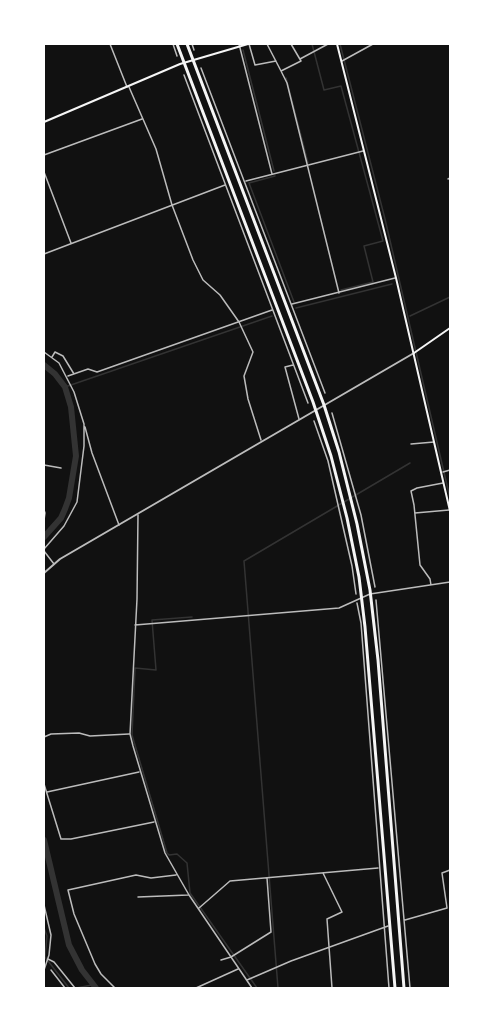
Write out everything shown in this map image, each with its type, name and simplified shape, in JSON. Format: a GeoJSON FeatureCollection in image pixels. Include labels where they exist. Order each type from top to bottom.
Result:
{"type":"FeatureCollection","features":[{"type":"Feature","properties":{"kind":"highway"},"geometry":{"type":"LineString","coordinates":[[175,44],[316,410],[355,566],[362,597],[395,988]]}},
{"type":"Feature","properties":{"kind":"highway"},"geometry":{"type":"LineString","coordinates":[[187,44],[205,85],[312,367],[341,452],[367,562],[376,626],[404,988]]}},
{"type":"Feature","properties":{"kind":"main road"},"geometry":{"type":"LineString","coordinates":[[44,122],[184,63],[249,44]]}},
{"type":"Feature","properties":{"kind":"main road"},"geometry":{"type":"LineString","coordinates":[[337,44],[396,278],[450,510]]}},
{"type":"Feature","properties":{"kind":"main road"},"geometry":{"type":"LineString","coordinates":[[414,353],[450,328]]}},
{"type":"Feature","properties":{"kind":"street"},"geometry":{"type":"LineString","coordinates":[[110,44],[156,149],[172,205],[203,280],[220,295],[239,322],[253,352],[244,376],[248,399],[262,442]]}},
{"type":"Feature","properties":{"kind":"street"},"geometry":{"type":"LineString","coordinates":[[175,44],[177,56]]}},
{"type":"Feature","properties":{"kind":"street"},"geometry":{"type":"LineString","coordinates":[[192,44],[194,50]]}},
{"type":"Feature","properties":{"kind":"street"},"geometry":{"type":"LineString","coordinates":[[249,44],[255,65],[276,61]]}},
{"type":"Feature","properties":{"kind":"street"},"geometry":{"type":"LineString","coordinates":[[267,44],[287,83],[339,293]]}},
{"type":"Feature","properties":{"kind":"street"},"geometry":{"type":"LineString","coordinates":[[291,44],[300,59]]}},
{"type":"Feature","properties":{"kind":"street"},"geometry":{"type":"LineString","coordinates":[[281,71],[328,44]]}},
{"type":"Feature","properties":{"kind":"street"},"geometry":{"type":"LineString","coordinates":[[341,61],[372,44]]}},
{"type":"Feature","properties":{"kind":"street"},"geometry":{"type":"LineString","coordinates":[[240,45],[272,174]]}},
{"type":"Feature","properties":{"kind":"street"},"geometry":{"type":"LineString","coordinates":[[201,68],[205,85],[292,304],[312,367],[326,393]]}},
{"type":"Feature","properties":{"kind":"street"},"geometry":{"type":"LineString","coordinates":[[184,75],[196,99],[227,191],[293,364],[305,386],[308,403]]}},
{"type":"Feature","properties":{"kind":"street"},"geometry":{"type":"LineString","coordinates":[[44,155],[142,118]]}},
{"type":"Feature","properties":{"kind":"street"},"geometry":{"type":"LineString","coordinates":[[245,181],[364,151]]}},
{"type":"Feature","properties":{"kind":"street"},"geometry":{"type":"LineString","coordinates":[[44,172],[71,243]]}},
{"type":"Feature","properties":{"kind":"street"},"geometry":{"type":"LineString","coordinates":[[44,254],[225,185]]}},
{"type":"Feature","properties":{"kind":"street"},"geometry":{"type":"LineString","coordinates":[[227,191],[232,189]]}},
{"type":"Feature","properties":{"kind":"street"},"geometry":{"type":"LineString","coordinates":[[292,304],[396,278]]}},
{"type":"Feature","properties":{"kind":"street"},"geometry":{"type":"LineString","coordinates":[[68,377],[88,369],[97,372],[272,310]]}},
{"type":"Feature","properties":{"kind":"street"},"geometry":{"type":"LineString","coordinates":[[44,352],[59,363],[68,377],[92,453],[119,525]]}},
{"type":"Feature","properties":{"kind":"street"},"geometry":{"type":"LineString","coordinates":[[52,357],[55,352],[60,353],[74,374]]}},
{"type":"Feature","properties":{"kind":"street"},"geometry":{"type":"LineString","coordinates":[[44,573],[54,564],[119,525],[414,353]]}},
{"type":"Feature","properties":{"kind":"street"},"geometry":{"type":"LineString","coordinates":[[293,364],[285,367],[300,419]]}},
{"type":"Feature","properties":{"kind":"street"},"geometry":{"type":"LineString","coordinates":[[332,413],[341,452]]}},
{"type":"Feature","properties":{"kind":"street"},"geometry":{"type":"LineString","coordinates":[[314,422],[329,457]]}},
{"type":"Feature","properties":{"kind":"street"},"geometry":{"type":"LineString","coordinates":[[54,564],[44,550],[64,526],[77,501],[83,469],[84,424]]}},
{"type":"Feature","properties":{"kind":"street"},"geometry":{"type":"LineString","coordinates":[[411,444],[434,442]]}},
{"type":"Feature","properties":{"kind":"street"},"geometry":{"type":"LineString","coordinates":[[44,465],[61,468]]}},
{"type":"Feature","properties":{"kind":"street"},"geometry":{"type":"LineString","coordinates":[[441,472],[450,470]]}},
{"type":"Feature","properties":{"kind":"street"},"geometry":{"type":"LineString","coordinates":[[431,586],[430,579],[420,565],[411,491],[443,483]]}},
{"type":"Feature","properties":{"kind":"street"},"geometry":{"type":"LineString","coordinates":[[44,510],[44,520]]}},
{"type":"Feature","properties":{"kind":"street"},"geometry":{"type":"LineString","coordinates":[[414,513],[450,510]]}},
{"type":"Feature","properties":{"kind":"street"},"geometry":{"type":"LineString","coordinates":[[138,514],[130,734],[165,853],[189,896],[252,988]]}},
{"type":"Feature","properties":{"kind":"street"},"geometry":{"type":"LineString","coordinates":[[367,562],[375,587]]}},
{"type":"Feature","properties":{"kind":"street"},"geometry":{"type":"LineString","coordinates":[[355,566],[356,594]]}},
{"type":"Feature","properties":{"kind":"street"},"geometry":{"type":"LineString","coordinates":[[135,625],[339,608],[370,594],[450,582]]}},
{"type":"Feature","properties":{"kind":"street"},"geometry":{"type":"LineString","coordinates":[[376,600],[376,626],[382,648],[410,988]]}},
{"type":"Feature","properties":{"kind":"street"},"geometry":{"type":"LineString","coordinates":[[357,603],[363,627],[389,988]]}},
{"type":"Feature","properties":{"kind":"street"},"geometry":{"type":"LineString","coordinates":[[44,737],[51,734],[79,733],[90,736],[130,734]]}},
{"type":"Feature","properties":{"kind":"street"},"geometry":{"type":"LineString","coordinates":[[46,792],[140,772]]}},
{"type":"Feature","properties":{"kind":"street"},"geometry":{"type":"LineString","coordinates":[[44,784],[61,839],[71,840],[155,822]]}},
{"type":"Feature","properties":{"kind":"street"},"geometry":{"type":"LineString","coordinates":[[198,909],[230,881],[380,867]]}},
{"type":"Feature","properties":{"kind":"street"},"geometry":{"type":"LineString","coordinates":[[404,921],[447,908],[442,873],[450,870]]}},
{"type":"Feature","properties":{"kind":"street"},"geometry":{"type":"LineString","coordinates":[[322,872],[342,912],[327,919],[332,988]]}},
{"type":"Feature","properties":{"kind":"street"},"geometry":{"type":"LineString","coordinates":[[115,988],[100,974],[95,964],[74,914],[68,890],[136,875],[152,878],[177,875]]}},
{"type":"Feature","properties":{"kind":"street"},"geometry":{"type":"LineString","coordinates":[[221,960],[231,957],[271,932],[267,877]]}},
{"type":"Feature","properties":{"kind":"street"},"geometry":{"type":"LineString","coordinates":[[138,897],[189,896]]}},
{"type":"Feature","properties":{"kind":"street"},"geometry":{"type":"LineString","coordinates":[[44,905],[51,934],[48,959],[44,970]]}},
{"type":"Feature","properties":{"kind":"street"},"geometry":{"type":"LineString","coordinates":[[246,980],[291,961],[390,926]]}},
{"type":"Feature","properties":{"kind":"street"},"geometry":{"type":"LineString","coordinates":[[48,959],[54,962],[75,988]]}},
{"type":"Feature","properties":{"kind":"street"},"geometry":{"type":"LineString","coordinates":[[196,988],[238,969]]}},
{"type":"Feature","properties":{"kind":"street"},"geometry":{"type":"LineString","coordinates":[[51,970],[65,988]]}},
{"type":"Feature","properties":{"kind":"waterway"},"geometry":{"type":"LineString","coordinates":[[312,44],[324,90],[341,86],[383,241],[364,246],[373,282],[341,290]]}},
{"type":"Feature","properties":{"kind":"waterway"},"geometry":{"type":"LineString","coordinates":[[340,44],[385,219],[450,498]]}},
{"type":"Feature","properties":{"kind":"waterway"},"geometry":{"type":"LineString","coordinates":[[243,50],[274,171]]}},
{"type":"Feature","properties":{"kind":"waterway"},"geometry":{"type":"LineString","coordinates":[[286,78],[308,163]]}},
{"type":"Feature","properties":{"kind":"waterway"},"geometry":{"type":"LineString","coordinates":[[275,176],[249,183],[294,302]]}},
{"type":"Feature","properties":{"kind":"waterway"},"geometry":{"type":"LineString","coordinates":[[296,308],[392,284]]}},
{"type":"Feature","properties":{"kind":"waterway"},"geometry":{"type":"LineString","coordinates":[[410,316],[450,297]]}},
{"type":"Feature","properties":{"kind":"waterway"},"geometry":{"type":"LineString","coordinates":[[65,387],[272,316]]}},
{"type":"Feature","properties":{"kind":"waterway"},"geometry":{"type":"LineString","coordinates":[[44,365],[65,387],[71,407],[76,456],[65,509],[61,518],[44,537]]}},
{"type":"Feature","properties":{"kind":"waterway"},"geometry":{"type":"LineString","coordinates":[[278,988],[244,561],[410,463]]}},
{"type":"Feature","properties":{"kind":"waterway"},"geometry":{"type":"LineString","coordinates":[[192,617],[152,620],[156,670],[135,668],[132,735],[167,853],[177,854],[187,863],[190,893],[257,988]]}},
{"type":"Feature","properties":{"kind":"waterway"},"geometry":{"type":"LineString","coordinates":[[44,840],[69,945],[82,970],[96,988]]}},
{"type":"Feature","properties":{"kind":"waterway"},"geometry":{"type":"LineString","coordinates":[[44,928],[47,936],[45,957],[69,988]]}},
{"type":"Feature","properties":{"kind":"waterway"},"geometry":{"type":"LineString","coordinates":[[76,988],[92,985]]}}]}
